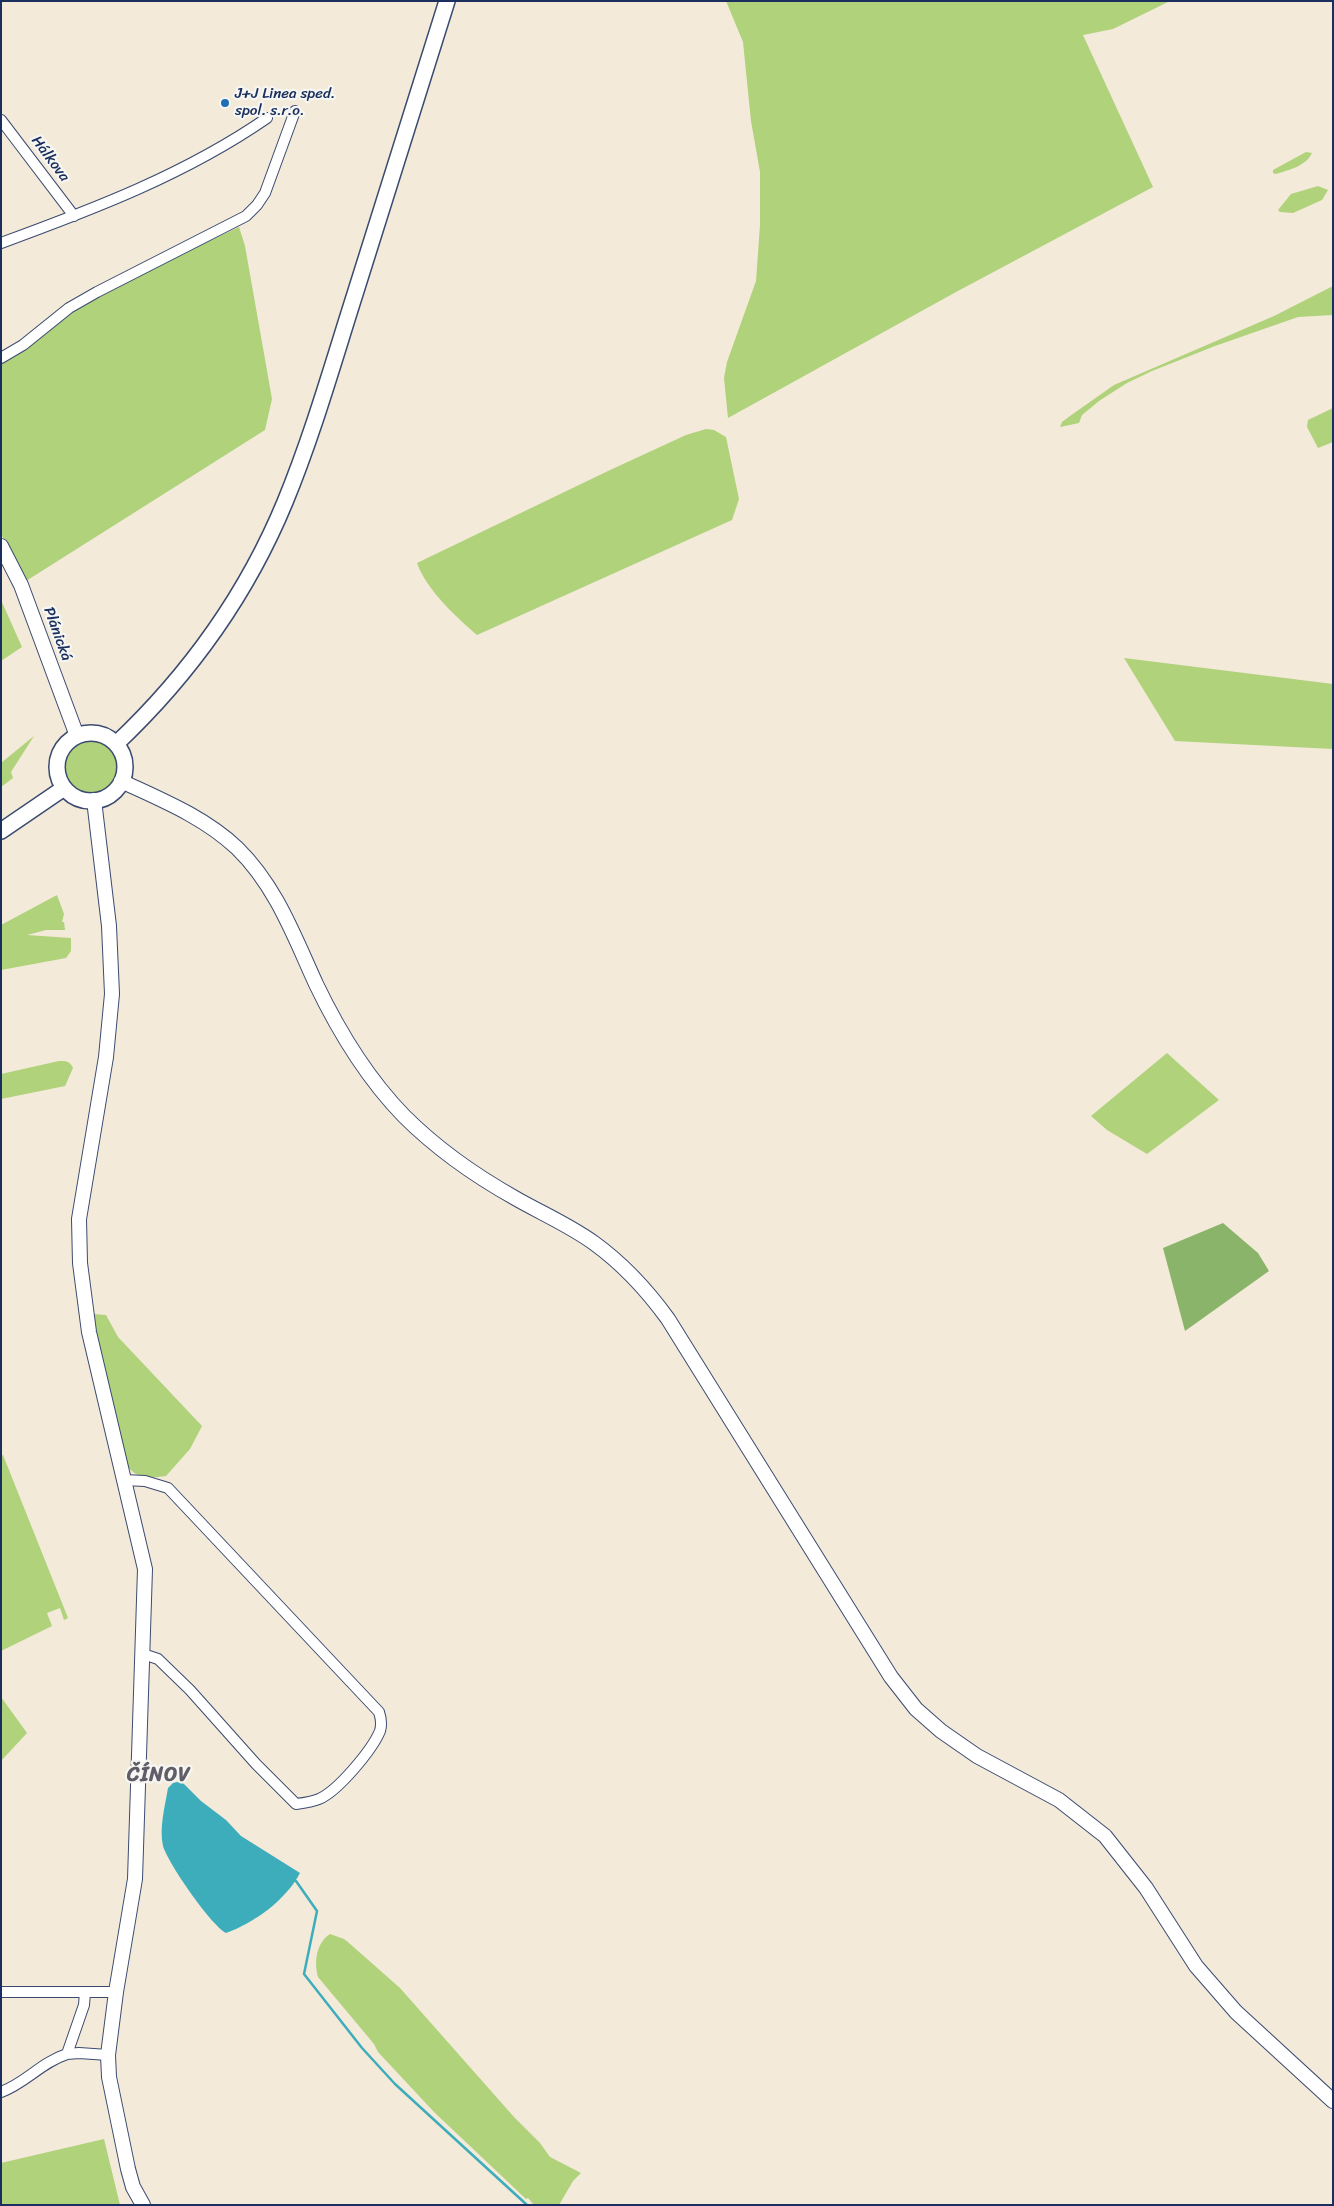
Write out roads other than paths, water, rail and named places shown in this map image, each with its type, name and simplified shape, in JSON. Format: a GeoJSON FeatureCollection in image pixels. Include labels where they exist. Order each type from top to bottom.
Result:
{"type":"FeatureCollection","features":[{"type":"Feature","properties":{"kind":"main road"},"geometry":{"type":"LineString","coordinates":[[116,744],[165,694],[204,644],[242,588],[279,516],[311,431],[447,1]]}},
{"type":"Feature","properties":{"kind":"main road","name":"Plánická"},"geometry":{"type":"LineString","coordinates":[[1,546],[21,585],[77,736]]}},
{"type":"Feature","properties":{"kind":"main road"},"geometry":{"type":"LineString","coordinates":[[87,734],[97,734],[116,744],[124,760],[124,771],[121,781],[112,793],[94,800],[78,798],[64,788],[57,772],[58,757],[65,745],[77,736],[87,734]]}},
{"type":"Feature","properties":{"kind":"main road"},"geometry":{"type":"LineString","coordinates":[[121,781],[187,813],[221,835],[247,859],[270,889],[292,929],[340,1031],[359,1062],[385,1095],[421,1132],[458,1162],[487,1182],[581,1234],[633,1276],[655,1302],[703,1374],[891,1677],[916,1710],[940,1731],[970,1751],[1059,1800],[1106,1836],[1146,1888],[1196,1966],[1236,2012],[1333,2101]]}},
{"type":"Feature","properties":{"kind":"main road"},"geometry":{"type":"LineString","coordinates":[[1,831],[64,788]]}},
{"type":"Feature","properties":{"kind":"main road"},"geometry":{"type":"LineString","coordinates":[[94,800],[110,945],[111,1011],[104,1072],[87,1161],[79,1219],[80,1263],[89,1332],[144,1569],[135,1879],[116,1992],[108,2054],[109,2077],[128,2169],[133,2187],[143,2205]]}},
{"type":"Feature","properties":{"kind":"street"},"geometry":{"type":"LineString","coordinates":[[1,358],[23,345],[69,308],[246,216],[265,193],[295,111]]}},
{"type":"Feature","properties":{"kind":"street"},"geometry":{"type":"LineString","coordinates":[[1,242],[118,199],[214,152],[267,118]]}},
{"type":"Feature","properties":{"kind":"street","name":"Hálkova"},"geometry":{"type":"LineString","coordinates":[[1,120],[74,216]]}},
{"type":"Feature","properties":{"kind":"street"},"geometry":{"type":"LineString","coordinates":[[123,1480],[145,1481],[168,1488],[379,1712],[381,1720],[380,1730],[355,1768],[328,1793],[319,1799],[296,1804],[256,1764],[190,1690],[158,1659],[143,1654]]}},
{"type":"Feature","properties":{"kind":"street"},"geometry":{"type":"LineString","coordinates":[[1,1992],[116,1992]]}},
{"type":"Feature","properties":{"kind":"street"},"geometry":{"type":"LineString","coordinates":[[67,2054],[84,2005],[85,1992]]}},
{"type":"Feature","properties":{"kind":"street"},"geometry":{"type":"LineString","coordinates":[[1,2092],[10,2089],[42,2065],[67,2054],[108,2054]]}},
{"type":"Feature","properties":{"kind":"water"},"geometry":{"type":"Polygon","coordinates":[[[177,1782],[183,1783],[201,1801],[226,1820],[241,1836],[300,1873],[278,1901],[258,1917],[237,1929],[226,1933],[210,1918],[190,1892],[166,1854],[162,1839],[164,1810],[168,1788],[177,1782]]]}},
{"type":"Feature","properties":{"kind":"waterway"},"geometry":{"type":"LineString","coordinates":[[296,1881],[317,1911],[304,1974],[362,2048],[395,2084],[527,2205]]}},
{"type":"Feature","properties":{"kind":"place","name":"J+J Linea sped. spol. s.r.o."},"geometry":{"type":"Point","coordinates":[225,103]}},
{"type":"Feature","properties":{"kind":"district","name":"ČÍNOV"},"geometry":{"type":"Point","coordinates":[159,1776]}}]}
